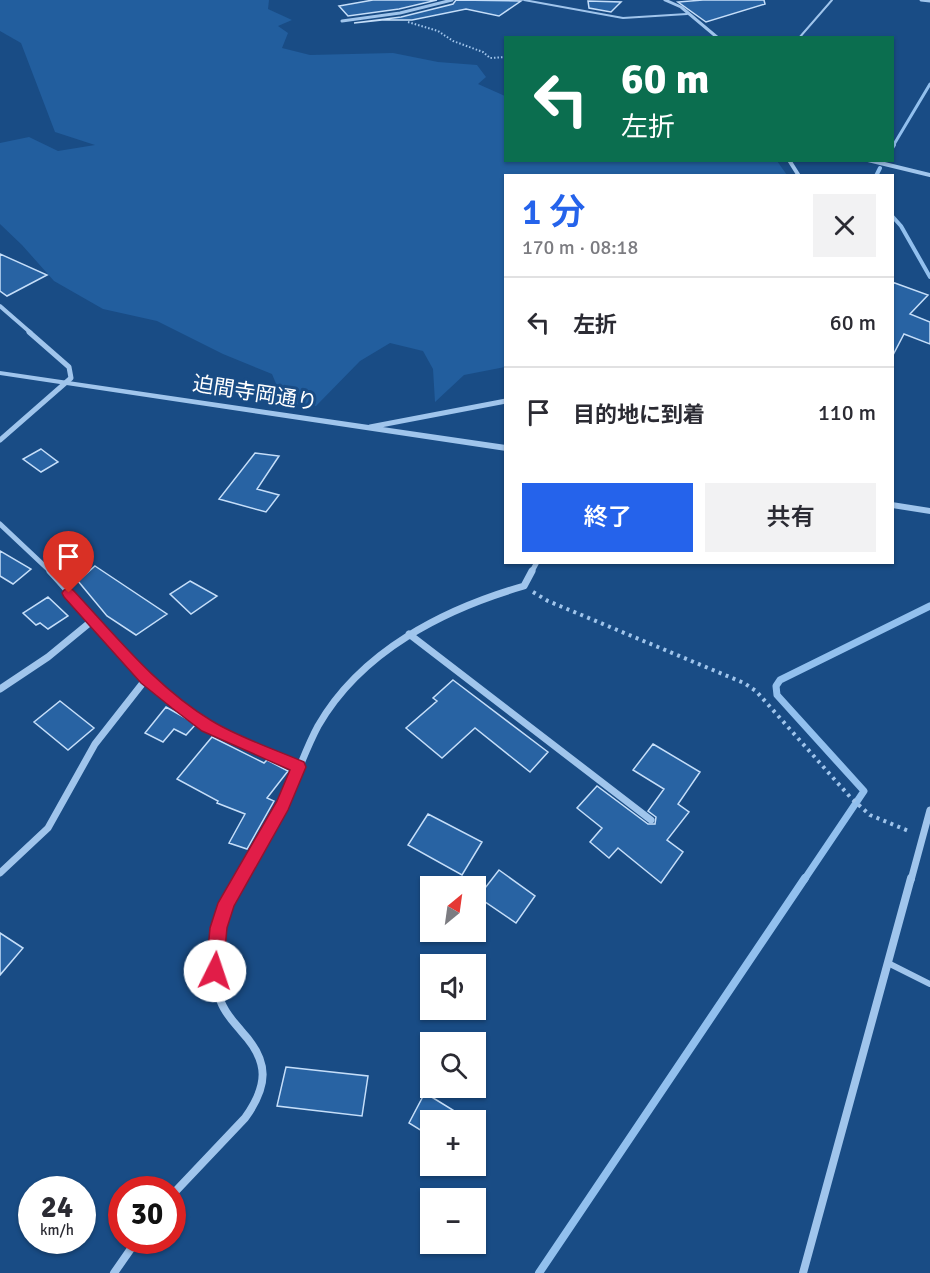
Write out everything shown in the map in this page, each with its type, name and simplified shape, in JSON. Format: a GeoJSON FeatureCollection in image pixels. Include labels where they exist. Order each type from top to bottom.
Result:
{"type":"FeatureCollection","features":[{"type":"Feature","properties":{"kind":"street"},"geometry":{"type":"LineString","coordinates":[[342,21],[400,13],[452,0]]}},
{"type":"Feature","properties":{"kind":"street"},"geometry":{"type":"LineString","coordinates":[[665,0],[681,7],[715,36]]}},
{"type":"Feature","properties":{"kind":"street"},"geometry":{"type":"LineString","coordinates":[[681,7],[684,0]]}},
{"type":"Feature","properties":{"kind":"street"},"geometry":{"type":"LineString","coordinates":[[921,0],[930,2]]}},
{"type":"Feature","properties":{"kind":"street"},"geometry":{"type":"LineString","coordinates":[[876,162],[930,175]]}},
{"type":"Feature","properties":{"kind":"street"},"geometry":{"type":"LineString","coordinates":[[0,306],[69,367],[71,378],[0,440]]}},
{"type":"Feature","properties":{"kind":"street","name":"迫間寺岡通り"},"geometry":{"type":"LineString","coordinates":[[0,373],[504,448]]}},
{"type":"Feature","properties":{"kind":"street"},"geometry":{"type":"LineString","coordinates":[[366,428],[504,401]]}},
{"type":"Feature","properties":{"kind":"street"},"geometry":{"type":"LineString","coordinates":[[894,505],[930,511]]}},
{"type":"Feature","properties":{"kind":"street"},"geometry":{"type":"LineString","coordinates":[[0,524],[44,566],[146,679],[207,726],[298,767]]}},
{"type":"Feature","properties":{"kind":"street"},"geometry":{"type":"LineString","coordinates":[[186,1180],[239,1125],[261,1092],[264,1080],[254,1045],[227,1015],[221,1001],[215,971],[218,928],[226,903],[283,805],[298,767],[325,715],[356,678],[409,634],[491,594],[524,586],[536,564]]}},
{"type":"Feature","properties":{"kind":"street"},"geometry":{"type":"LineString","coordinates":[[0,689],[48,657],[93,620]]}},
{"type":"Feature","properties":{"kind":"street"},"geometry":{"type":"LineString","coordinates":[[409,634],[651,820]]}},
{"type":"Feature","properties":{"kind":"street"},"geometry":{"type":"LineString","coordinates":[[0,873],[48,828],[94,744],[146,679]]}},
{"type":"Feature","properties":{"kind":"street"},"geometry":{"type":"LineString","coordinates":[[803,1273],[930,810]]}},
{"type":"Feature","properties":{"kind":"street"},"geometry":{"type":"LineString","coordinates":[[114,1273],[127,1254]]}},
{"type":"Feature","properties":{"kind":"lane"},"geometry":{"type":"LineString","coordinates":[[524,0],[623,18],[687,14]]}},
{"type":"Feature","properties":{"kind":"lane"},"geometry":{"type":"LineString","coordinates":[[801,36],[832,0]]}},
{"type":"Feature","properties":{"kind":"lane"},"geometry":{"type":"LineString","coordinates":[[888,963],[930,984]]}},
{"type":"Feature","properties":{"kind":"path"},"geometry":{"type":"LineString","coordinates":[[400,13],[408,22],[438,30],[453,41],[483,52],[490,58],[504,57]]}},
{"type":"Feature","properties":{"kind":"path"},"geometry":{"type":"LineString","coordinates":[[524,586],[548,601],[744,683],[756,691],[857,804],[870,815],[923,837]]}},
{"type":"Feature","properties":{"kind":"shaded area"},"geometry":{"type":"Polygon","coordinates":[[[0,0],[269,0],[268,9],[292,20],[278,26],[288,33],[282,48],[310,55],[393,53],[438,62],[477,65],[486,77],[478,84],[504,96],[504,162],[778,162],[786,174],[504,174],[504,367],[464,375],[435,402],[433,369],[423,351],[390,343],[360,361],[316,406],[291,404],[275,398],[277,386],[272,374],[223,354],[157,321],[103,309],[54,281],[0,224],[0,143],[29,137],[58,151],[95,145],[55,132],[21,43],[0,31],[0,0]]]}},
{"type":"Feature","properties":{"kind":"building"},"geometry":{"type":"Polygon","coordinates":[[[373,0],[437,0],[399,9],[348,16],[339,6],[373,0]]]}},
{"type":"Feature","properties":{"kind":"building"},"geometry":{"type":"Polygon","coordinates":[[[456,0],[521,1],[499,16],[466,9],[412,20],[354,23],[401,17],[453,4],[456,0]]]}},
{"type":"Feature","properties":{"kind":"building"},"geometry":{"type":"Polygon","coordinates":[[[764,0],[765,4],[706,22],[678,2],[764,0]]]}},
{"type":"Feature","properties":{"kind":"building"},"geometry":{"type":"Polygon","coordinates":[[[588,1],[621,2],[611,12],[589,8],[588,1]]]}},
{"type":"Feature","properties":{"kind":"building"},"geometry":{"type":"Polygon","coordinates":[[[0,254],[47,275],[7,296],[0,291],[0,254]]]}},
{"type":"Feature","properties":{"kind":"building"},"geometry":{"type":"Polygon","coordinates":[[[894,283],[928,295],[910,314],[930,322],[930,344],[904,334],[894,353],[894,283]]]}},
{"type":"Feature","properties":{"kind":"building"},"geometry":{"type":"Polygon","coordinates":[[[41,449],[58,462],[41,472],[23,459],[41,449]]]}},
{"type":"Feature","properties":{"kind":"building"},"geometry":{"type":"Polygon","coordinates":[[[255,453],[279,456],[257,489],[279,495],[266,512],[219,499],[255,453]]]}},
{"type":"Feature","properties":{"kind":"building"},"geometry":{"type":"Polygon","coordinates":[[[0,551],[31,569],[13,584],[0,576],[0,551]]]}},
{"type":"Feature","properties":{"kind":"building"},"geometry":{"type":"Polygon","coordinates":[[[95,566],[167,614],[136,635],[107,616],[78,581],[95,566]]]}},
{"type":"Feature","properties":{"kind":"building"},"geometry":{"type":"Polygon","coordinates":[[[190,581],[217,596],[191,614],[170,594],[190,581]]]}},
{"type":"Feature","properties":{"kind":"building"},"geometry":{"type":"Polygon","coordinates":[[[48,597],[68,616],[48,629],[40,623],[36,625],[23,613],[48,597]]]}},
{"type":"Feature","properties":{"kind":"building"},"geometry":{"type":"Polygon","coordinates":[[[453,680],[548,752],[530,772],[475,728],[442,758],[406,728],[437,701],[433,698],[453,680]]]}},
{"type":"Feature","properties":{"kind":"building"},"geometry":{"type":"Polygon","coordinates":[[[60,701],[94,728],[68,750],[34,722],[60,701]]]}},
{"type":"Feature","properties":{"kind":"building"},"geometry":{"type":"Polygon","coordinates":[[[166,707],[196,724],[186,735],[174,729],[163,742],[145,733],[166,707]]]}},
{"type":"Feature","properties":{"kind":"building"},"geometry":{"type":"Polygon","coordinates":[[[212,737],[264,763],[267,760],[288,771],[267,798],[274,801],[247,849],[229,843],[245,814],[217,803],[218,801],[177,779],[212,737]]]}},
{"type":"Feature","properties":{"kind":"building"},"geometry":{"type":"Polygon","coordinates":[[[653,744],[700,772],[678,804],[689,812],[667,840],[683,852],[661,883],[618,848],[609,858],[590,842],[602,828],[577,808],[597,786],[648,824],[655,824],[656,817],[648,811],[664,789],[633,770],[653,744]]]}},
{"type":"Feature","properties":{"kind":"building"},"geometry":{"type":"Polygon","coordinates":[[[428,814],[482,842],[462,875],[408,845],[428,814]]]}},
{"type":"Feature","properties":{"kind":"building"},"geometry":{"type":"Polygon","coordinates":[[[499,870],[535,896],[516,923],[486,902],[486,887],[499,870]]]}},
{"type":"Feature","properties":{"kind":"building"},"geometry":{"type":"Polygon","coordinates":[[[0,933],[23,948],[0,975],[0,933]]]}},
{"type":"Feature","properties":{"kind":"building"},"geometry":{"type":"Polygon","coordinates":[[[286,1067],[368,1076],[362,1116],[277,1106],[286,1067]]]}},
{"type":"Feature","properties":{"kind":"building"},"geometry":{"type":"Polygon","coordinates":[[[422,1098],[433,1098],[453,1110],[420,1110],[420,1130],[409,1123],[422,1098]]]}},
{"type":"Feature","properties":{"kind":"waterway"},"geometry":{"type":"LineString","coordinates":[[894,144],[930,84]]}},
{"type":"Feature","properties":{"kind":"waterway"},"geometry":{"type":"LineString","coordinates":[[877,174],[880,168]]}},
{"type":"Feature","properties":{"kind":"waterway"},"geometry":{"type":"LineString","coordinates":[[894,218],[901,226],[930,277]]}},
{"type":"Feature","properties":{"kind":"waterway"},"geometry":{"type":"LineString","coordinates":[[804,880],[864,791],[777,695],[776,686],[780,680],[930,606]]}},
{"type":"Feature","properties":{"kind":"waterway"},"geometry":{"type":"LineString","coordinates":[[539,1273],[805,878]]}},
{"type":"Feature","properties":{"kind":"route"},"geometry":{"type":"LineString","coordinates":[[69,593],[146,679],[177,704],[207,726],[298,767],[283,805],[226,903],[218,928],[215,971]]}}]}
